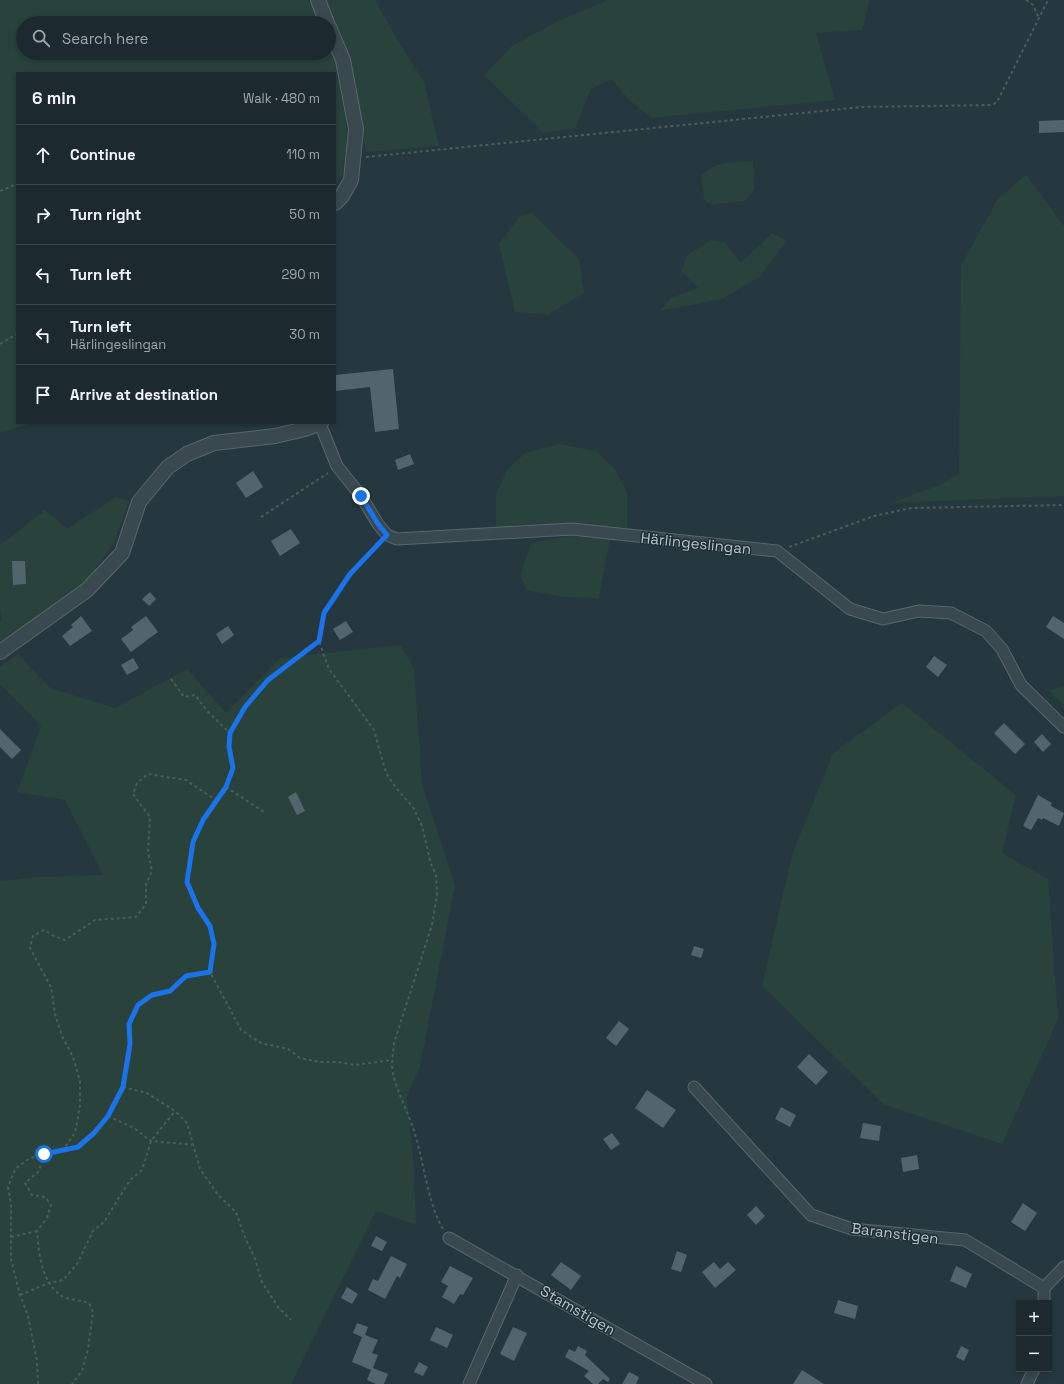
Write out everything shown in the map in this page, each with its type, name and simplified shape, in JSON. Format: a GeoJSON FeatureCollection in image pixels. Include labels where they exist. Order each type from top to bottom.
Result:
{"type":"FeatureCollection","features":[{"type":"Feature","properties":{"kind":"street"},"geometry":{"type":"LineString","coordinates":[[318,0],[325,16]]}},
{"type":"Feature","properties":{"kind":"street"},"geometry":{"type":"LineString","coordinates":[[336,44],[343,60],[356,129],[354,159],[350,180],[342,196],[336,202]]}},
{"type":"Feature","properties":{"kind":"street"},"geometry":{"type":"LineString","coordinates":[[0,652],[87,590],[122,553],[139,502],[168,467],[186,454],[214,443],[275,436],[320,424],[337,466],[361,496],[378,524],[387,535]]}},
{"type":"Feature","properties":{"kind":"street","name":"Härlingeslingan"},"geometry":{"type":"LineString","coordinates":[[387,535],[397,539],[572,530],[777,552]]}},
{"type":"Feature","properties":{"kind":"street"},"geometry":{"type":"LineString","coordinates":[[777,552],[850,609],[883,620],[919,612],[951,613],[986,631],[1002,649],[1021,685],[1064,727]]}},
{"type":"Feature","properties":{"kind":"street","name":"Baranstigen"},"geometry":{"type":"LineString","coordinates":[[694,1087],[811,1215],[852,1229],[965,1240],[1044,1288]]}},
{"type":"Feature","properties":{"kind":"street","name":"Stamstigen"},"geometry":{"type":"LineString","coordinates":[[449,1238],[517,1275],[706,1384]]}},
{"type":"Feature","properties":{"kind":"street"},"geometry":{"type":"LineString","coordinates":[[1044,1300],[1044,1288],[1064,1267]]}},
{"type":"Feature","properties":{"kind":"street"},"geometry":{"type":"LineString","coordinates":[[469,1384],[517,1275]]}},
{"type":"Feature","properties":{"kind":"street"},"geometry":{"type":"LineString","coordinates":[[1027,1384],[1033,1372]]}},
{"type":"Feature","properties":{"kind":"path"},"geometry":{"type":"LineString","coordinates":[[1026,0],[1032,5],[1039,18]]}},
{"type":"Feature","properties":{"kind":"path"},"geometry":{"type":"LineString","coordinates":[[354,159],[862,107],[992,105],[997,102],[1048,0]]}},
{"type":"Feature","properties":{"kind":"path"},"geometry":{"type":"LineString","coordinates":[[0,191],[16,184]]}},
{"type":"Feature","properties":{"kind":"path"},"geometry":{"type":"LineString","coordinates":[[0,344],[16,335]]}},
{"type":"Feature","properties":{"kind":"path"},"geometry":{"type":"LineString","coordinates":[[261,517],[337,466]]}},
{"type":"Feature","properties":{"kind":"path"},"geometry":{"type":"LineString","coordinates":[[777,552],[874,516],[911,508],[1064,505]]}},
{"type":"Feature","properties":{"kind":"path"},"geometry":{"type":"LineString","coordinates":[[387,535],[350,574],[324,613],[319,641],[329,669],[374,730],[386,773],[397,789],[413,806],[422,826],[431,864],[436,875],[437,896],[432,925],[394,1043],[392,1060],[393,1074],[411,1120],[424,1160],[432,1202],[441,1224],[449,1238]]}},
{"type":"Feature","properties":{"kind":"path"},"geometry":{"type":"LineString","coordinates":[[319,641],[268,680],[245,707],[230,733],[229,747],[233,768],[226,787],[203,820],[193,842],[187,882],[198,908],[210,926],[214,944],[210,972],[241,1030],[261,1043],[288,1049],[300,1058],[320,1062],[338,1062],[355,1065],[392,1060]]}},
{"type":"Feature","properties":{"kind":"path"},"geometry":{"type":"LineString","coordinates":[[171,679],[184,697],[195,695],[208,712],[230,733]]}},
{"type":"Feature","properties":{"kind":"path"},"geometry":{"type":"LineString","coordinates":[[62,1151],[75,1133],[80,1106],[80,1081],[73,1057],[62,1036],[55,1014],[51,987],[30,948],[33,936],[44,930],[65,940],[95,920],[136,917],[146,904],[146,884],[152,871],[148,852],[150,817],[133,794],[137,783],[148,774],[165,775],[186,780],[200,787],[216,800]]}},
{"type":"Feature","properties":{"kind":"path"},"geometry":{"type":"LineString","coordinates":[[226,787],[264,812]]}},
{"type":"Feature","properties":{"kind":"path"},"geometry":{"type":"LineString","coordinates":[[38,1384],[37,1361],[29,1324],[10,1259],[11,1204],[8,1186],[15,1169],[30,1158],[78,1147],[94,1133],[108,1116],[123,1087],[130,1044],[129,1024],[138,1005],[152,995],[170,991],[186,976],[210,972]]}},
{"type":"Feature","properties":{"kind":"path"},"geometry":{"type":"LineString","coordinates":[[123,1087],[147,1093],[175,1111],[188,1123],[195,1145],[200,1169],[218,1195],[236,1212],[244,1235],[255,1259],[262,1282],[278,1307],[291,1320]]}},
{"type":"Feature","properties":{"kind":"path"},"geometry":{"type":"LineString","coordinates":[[20,1295],[49,1283],[63,1280],[77,1264],[93,1231],[104,1222],[130,1180],[142,1170],[151,1141],[175,1111]]}},
{"type":"Feature","properties":{"kind":"path"},"geometry":{"type":"LineString","coordinates":[[108,1116],[134,1128],[151,1141],[195,1145]]}},
{"type":"Feature","properties":{"kind":"path"},"geometry":{"type":"LineString","coordinates":[[11,1237],[37,1231],[47,1218],[51,1205],[44,1197],[32,1195],[25,1183],[39,1172],[44,1154]]}},
{"type":"Feature","properties":{"kind":"path"},"geometry":{"type":"LineString","coordinates":[[37,1231],[39,1256],[49,1283],[62,1296],[89,1303],[93,1312],[88,1349],[82,1371],[72,1384]]}},
{"type":"Feature","properties":{"kind":"green space"},"geometry":{"type":"Polygon","coordinates":[[[0,0],[309,0],[317,16],[16,16],[16,60],[335,60],[339,72],[345,107],[346,144],[342,174],[336,183],[336,72],[16,72],[16,424],[30,424],[0,433],[0,0]]]}},
{"type":"Feature","properties":{"kind":"green space"},"geometry":{"type":"Polygon","coordinates":[[[324,0],[375,0],[395,36],[424,82],[439,146],[366,152],[349,57],[336,27],[336,16],[331,16],[324,0]]]}},
{"type":"Feature","properties":{"kind":"green space"},"geometry":{"type":"Polygon","coordinates":[[[608,0],[870,0],[862,30],[816,33],[835,100],[651,118],[628,99],[612,79],[591,89],[575,128],[543,133],[484,75],[512,46],[556,22],[608,0]]]}},
{"type":"Feature","properties":{"kind":"green space"},"geometry":{"type":"Polygon","coordinates":[[[753,161],[754,189],[745,201],[711,205],[704,199],[701,176],[706,171],[712,167],[725,163],[753,161]]]}},
{"type":"Feature","properties":{"kind":"green space"},"geometry":{"type":"Polygon","coordinates":[[[1026,175],[1064,226],[1064,496],[891,503],[942,484],[959,474],[961,266],[997,200],[1026,175]]]}},
{"type":"Feature","properties":{"kind":"green space"},"geometry":{"type":"Polygon","coordinates":[[[532,213],[579,259],[584,293],[548,315],[515,312],[499,244],[520,216],[532,213]]]}},
{"type":"Feature","properties":{"kind":"green space"},"geometry":{"type":"Polygon","coordinates":[[[772,233],[786,241],[761,276],[722,299],[660,311],[671,298],[698,288],[681,271],[688,255],[710,240],[725,243],[741,263],[772,233]]]}},
{"type":"Feature","properties":{"kind":"green space"},"geometry":{"type":"Polygon","coordinates":[[[559,444],[596,451],[614,468],[627,492],[627,529],[572,525],[496,532],[496,494],[507,470],[525,453],[559,444]]]}},
{"type":"Feature","properties":{"kind":"green space"},"geometry":{"type":"Polygon","coordinates":[[[116,497],[129,501],[114,543],[83,586],[0,644],[0,622],[2,620],[0,608],[0,545],[45,510],[67,529],[116,497]]]}},
{"type":"Feature","properties":{"kind":"green space"},"geometry":{"type":"Polygon","coordinates":[[[570,536],[610,539],[599,598],[564,597],[527,590],[520,576],[531,543],[570,536]]]}},
{"type":"Feature","properties":{"kind":"green space"},"geometry":{"type":"Polygon","coordinates":[[[400,645],[414,668],[422,784],[455,885],[420,1067],[407,1096],[414,1167],[416,1225],[376,1211],[291,1384],[0,1384],[0,881],[39,877],[103,875],[65,800],[17,792],[41,726],[0,684],[0,666],[18,654],[50,688],[115,708],[187,669],[226,713],[280,658],[400,645]]]}},
{"type":"Feature","properties":{"kind":"green space"},"geometry":{"type":"Polygon","coordinates":[[[1064,686],[1064,705],[1049,691],[1064,686]]]}},
{"type":"Feature","properties":{"kind":"green space"},"geometry":{"type":"Polygon","coordinates":[[[902,703],[1016,795],[1002,853],[1048,879],[1058,1019],[1002,1144],[883,1104],[762,986],[792,855],[833,753],[902,703]]]}},
{"type":"Feature","properties":{"kind":"building"},"geometry":{"type":"Polygon","coordinates":[[[1064,120],[1064,132],[1039,133],[1039,121],[1064,120]]]}},
{"type":"Feature","properties":{"kind":"building"},"geometry":{"type":"Polygon","coordinates":[[[393,369],[399,429],[375,432],[370,387],[336,391],[336,375],[393,369]]]}},
{"type":"Feature","properties":{"kind":"building"},"geometry":{"type":"Polygon","coordinates":[[[410,454],[414,464],[398,470],[395,460],[410,454]]]}},
{"type":"Feature","properties":{"kind":"building"},"geometry":{"type":"Polygon","coordinates":[[[253,471],[263,487],[246,498],[236,483],[253,471]]]}},
{"type":"Feature","properties":{"kind":"building"},"geometry":{"type":"Polygon","coordinates":[[[291,529],[300,543],[280,556],[271,541],[291,529]]]}},
{"type":"Feature","properties":{"kind":"building"},"geometry":{"type":"Polygon","coordinates":[[[12,561],[25,561],[26,584],[13,585],[12,561]]]}},
{"type":"Feature","properties":{"kind":"building"},"geometry":{"type":"Polygon","coordinates":[[[150,592],[156,599],[149,606],[142,599],[150,592]]]}},
{"type":"Feature","properties":{"kind":"building"},"geometry":{"type":"Polygon","coordinates":[[[81,616],[92,631],[70,646],[62,636],[73,627],[71,625],[81,616]]]}},
{"type":"Feature","properties":{"kind":"building"},"geometry":{"type":"Polygon","coordinates":[[[146,616],[158,632],[131,652],[121,639],[133,630],[131,627],[146,616]]]}},
{"type":"Feature","properties":{"kind":"building"},"geometry":{"type":"Polygon","coordinates":[[[1053,616],[1064,623],[1064,639],[1046,627],[1053,616]]]}},
{"type":"Feature","properties":{"kind":"building"},"geometry":{"type":"Polygon","coordinates":[[[346,621],[353,632],[340,640],[333,629],[346,621]]]}},
{"type":"Feature","properties":{"kind":"building"},"geometry":{"type":"Polygon","coordinates":[[[228,626],[234,635],[222,644],[216,634],[228,626]]]}},
{"type":"Feature","properties":{"kind":"building"},"geometry":{"type":"Polygon","coordinates":[[[934,656],[947,665],[938,677],[926,667],[934,656]]]}},
{"type":"Feature","properties":{"kind":"building"},"geometry":{"type":"Polygon","coordinates":[[[133,658],[139,668],[127,675],[121,665],[133,658]]]}},
{"type":"Feature","properties":{"kind":"building"},"geometry":{"type":"Polygon","coordinates":[[[1004,723],[1025,744],[1015,754],[994,733],[1004,723]]]}},
{"type":"Feature","properties":{"kind":"building"},"geometry":{"type":"Polygon","coordinates":[[[0,729],[21,750],[12,759],[0,747],[0,729]]]}},
{"type":"Feature","properties":{"kind":"building"},"geometry":{"type":"Polygon","coordinates":[[[1042,734],[1051,744],[1043,752],[1034,742],[1042,734]]]}},
{"type":"Feature","properties":{"kind":"building"},"geometry":{"type":"Polygon","coordinates":[[[296,792],[305,811],[297,815],[288,797],[296,792]]]}},
{"type":"Feature","properties":{"kind":"building"},"geometry":{"type":"Polygon","coordinates":[[[1038,795],[1052,803],[1051,806],[1064,813],[1059,826],[1043,818],[1042,820],[1038,818],[1031,830],[1023,826],[1038,795]]]}},
{"type":"Feature","properties":{"kind":"building"},"geometry":{"type":"Polygon","coordinates":[[[694,946],[704,949],[701,958],[691,955],[694,946]]]}},
{"type":"Feature","properties":{"kind":"building"},"geometry":{"type":"Polygon","coordinates":[[[619,1021],[629,1029],[616,1046],[606,1038],[619,1021]]]}},
{"type":"Feature","properties":{"kind":"building"},"geometry":{"type":"Polygon","coordinates":[[[809,1054],[828,1072],[816,1085],[797,1067],[809,1054]]]}},
{"type":"Feature","properties":{"kind":"building"},"geometry":{"type":"Polygon","coordinates":[[[647,1090],[676,1110],[663,1128],[635,1108],[647,1090]]]}},
{"type":"Feature","properties":{"kind":"building"},"geometry":{"type":"Polygon","coordinates":[[[781,1107],[796,1115],[790,1127],[775,1119],[781,1107]]]}},
{"type":"Feature","properties":{"kind":"building"},"geometry":{"type":"Polygon","coordinates":[[[863,1123],[881,1126],[879,1141],[860,1138],[863,1123]]]}},
{"type":"Feature","properties":{"kind":"building"},"geometry":{"type":"Polygon","coordinates":[[[612,1133],[620,1144],[611,1150],[603,1139],[612,1133]]]}},
{"type":"Feature","properties":{"kind":"building"},"geometry":{"type":"Polygon","coordinates":[[[917,1155],[919,1169],[903,1172],[901,1158],[917,1155]]]}},
{"type":"Feature","properties":{"kind":"building"},"geometry":{"type":"Polygon","coordinates":[[[1023,1203],[1037,1213],[1025,1231],[1011,1222],[1023,1203]]]}},
{"type":"Feature","properties":{"kind":"building"},"geometry":{"type":"Polygon","coordinates":[[[756,1206],[765,1216],[756,1225],[747,1215],[756,1206]]]}},
{"type":"Feature","properties":{"kind":"building"},"geometry":{"type":"Polygon","coordinates":[[[376,1236],[387,1242],[382,1251],[371,1246],[376,1236]]]}},
{"type":"Feature","properties":{"kind":"building"},"geometry":{"type":"Polygon","coordinates":[[[677,1251],[687,1255],[681,1272],[671,1269],[677,1251]]]}},
{"type":"Feature","properties":{"kind":"building"},"geometry":{"type":"Polygon","coordinates":[[[391,1256],[407,1264],[400,1278],[397,1276],[385,1299],[368,1290],[373,1279],[378,1281],[391,1256]]]}},
{"type":"Feature","properties":{"kind":"building"},"geometry":{"type":"Polygon","coordinates":[[[561,1262],[581,1276],[571,1290],[551,1275],[561,1262]]]}},
{"type":"Feature","properties":{"kind":"building"},"geometry":{"type":"Polygon","coordinates":[[[714,1262],[720,1269],[728,1262],[736,1270],[715,1288],[702,1272],[714,1262]]]}},
{"type":"Feature","properties":{"kind":"building"},"geometry":{"type":"Polygon","coordinates":[[[450,1266],[473,1278],[463,1295],[460,1294],[454,1304],[442,1297],[448,1286],[441,1282],[450,1266]]]}},
{"type":"Feature","properties":{"kind":"building"},"geometry":{"type":"Polygon","coordinates":[[[956,1266],[972,1274],[966,1288],[950,1281],[956,1266]]]}},
{"type":"Feature","properties":{"kind":"building"},"geometry":{"type":"Polygon","coordinates":[[[347,1287],[358,1294],[352,1304],[341,1298],[347,1287]]]}},
{"type":"Feature","properties":{"kind":"building"},"geometry":{"type":"Polygon","coordinates":[[[838,1300],[858,1306],[855,1319],[834,1313],[838,1300]]]}},
{"type":"Feature","properties":{"kind":"building"},"geometry":{"type":"Polygon","coordinates":[[[357,1323],[368,1327],[365,1335],[378,1340],[372,1353],[378,1355],[373,1368],[388,1374],[384,1384],[376,1384],[367,1380],[371,1370],[352,1362],[362,1337],[353,1333],[357,1323]]]}},
{"type":"Feature","properties":{"kind":"building"},"geometry":{"type":"Polygon","coordinates":[[[436,1327],[453,1335],[447,1348],[430,1340],[436,1327]]]}},
{"type":"Feature","properties":{"kind":"building"},"geometry":{"type":"Polygon","coordinates":[[[513,1327],[527,1333],[514,1361],[500,1354],[513,1327]]]}},
{"type":"Feature","properties":{"kind":"building"},"geometry":{"type":"Polygon","coordinates":[[[578,1346],[587,1351],[585,1355],[610,1379],[608,1382],[603,1379],[598,1384],[593,1384],[584,1376],[589,1371],[565,1357],[569,1349],[575,1352],[578,1346]]]}},
{"type":"Feature","properties":{"kind":"building"},"geometry":{"type":"Polygon","coordinates":[[[961,1346],[969,1350],[964,1361],[956,1357],[961,1346]]]}},
{"type":"Feature","properties":{"kind":"building"},"geometry":{"type":"Polygon","coordinates":[[[419,1362],[428,1367],[423,1376],[414,1372],[419,1362]]]}},
{"type":"Feature","properties":{"kind":"building"},"geometry":{"type":"Polygon","coordinates":[[[802,1370],[824,1384],[793,1384],[802,1370]]]}},
{"type":"Feature","properties":{"kind":"building"},"geometry":{"type":"Polygon","coordinates":[[[629,1372],[639,1377],[636,1384],[622,1384],[629,1372]]]}},
{"type":"Feature","properties":{"kind":"route"},"geometry":{"type":"LineString","coordinates":[[44,1154],[78,1147],[94,1133],[108,1116],[123,1087],[130,1044],[129,1024],[138,1005],[152,995],[170,991],[186,976],[210,972],[214,944],[210,926],[198,908],[187,882],[193,842],[203,820],[226,787],[233,768],[229,747],[230,733],[245,707],[268,680],[319,641],[320,628],[324,613],[350,574],[387,535],[378,524],[361,496]]}}]}
